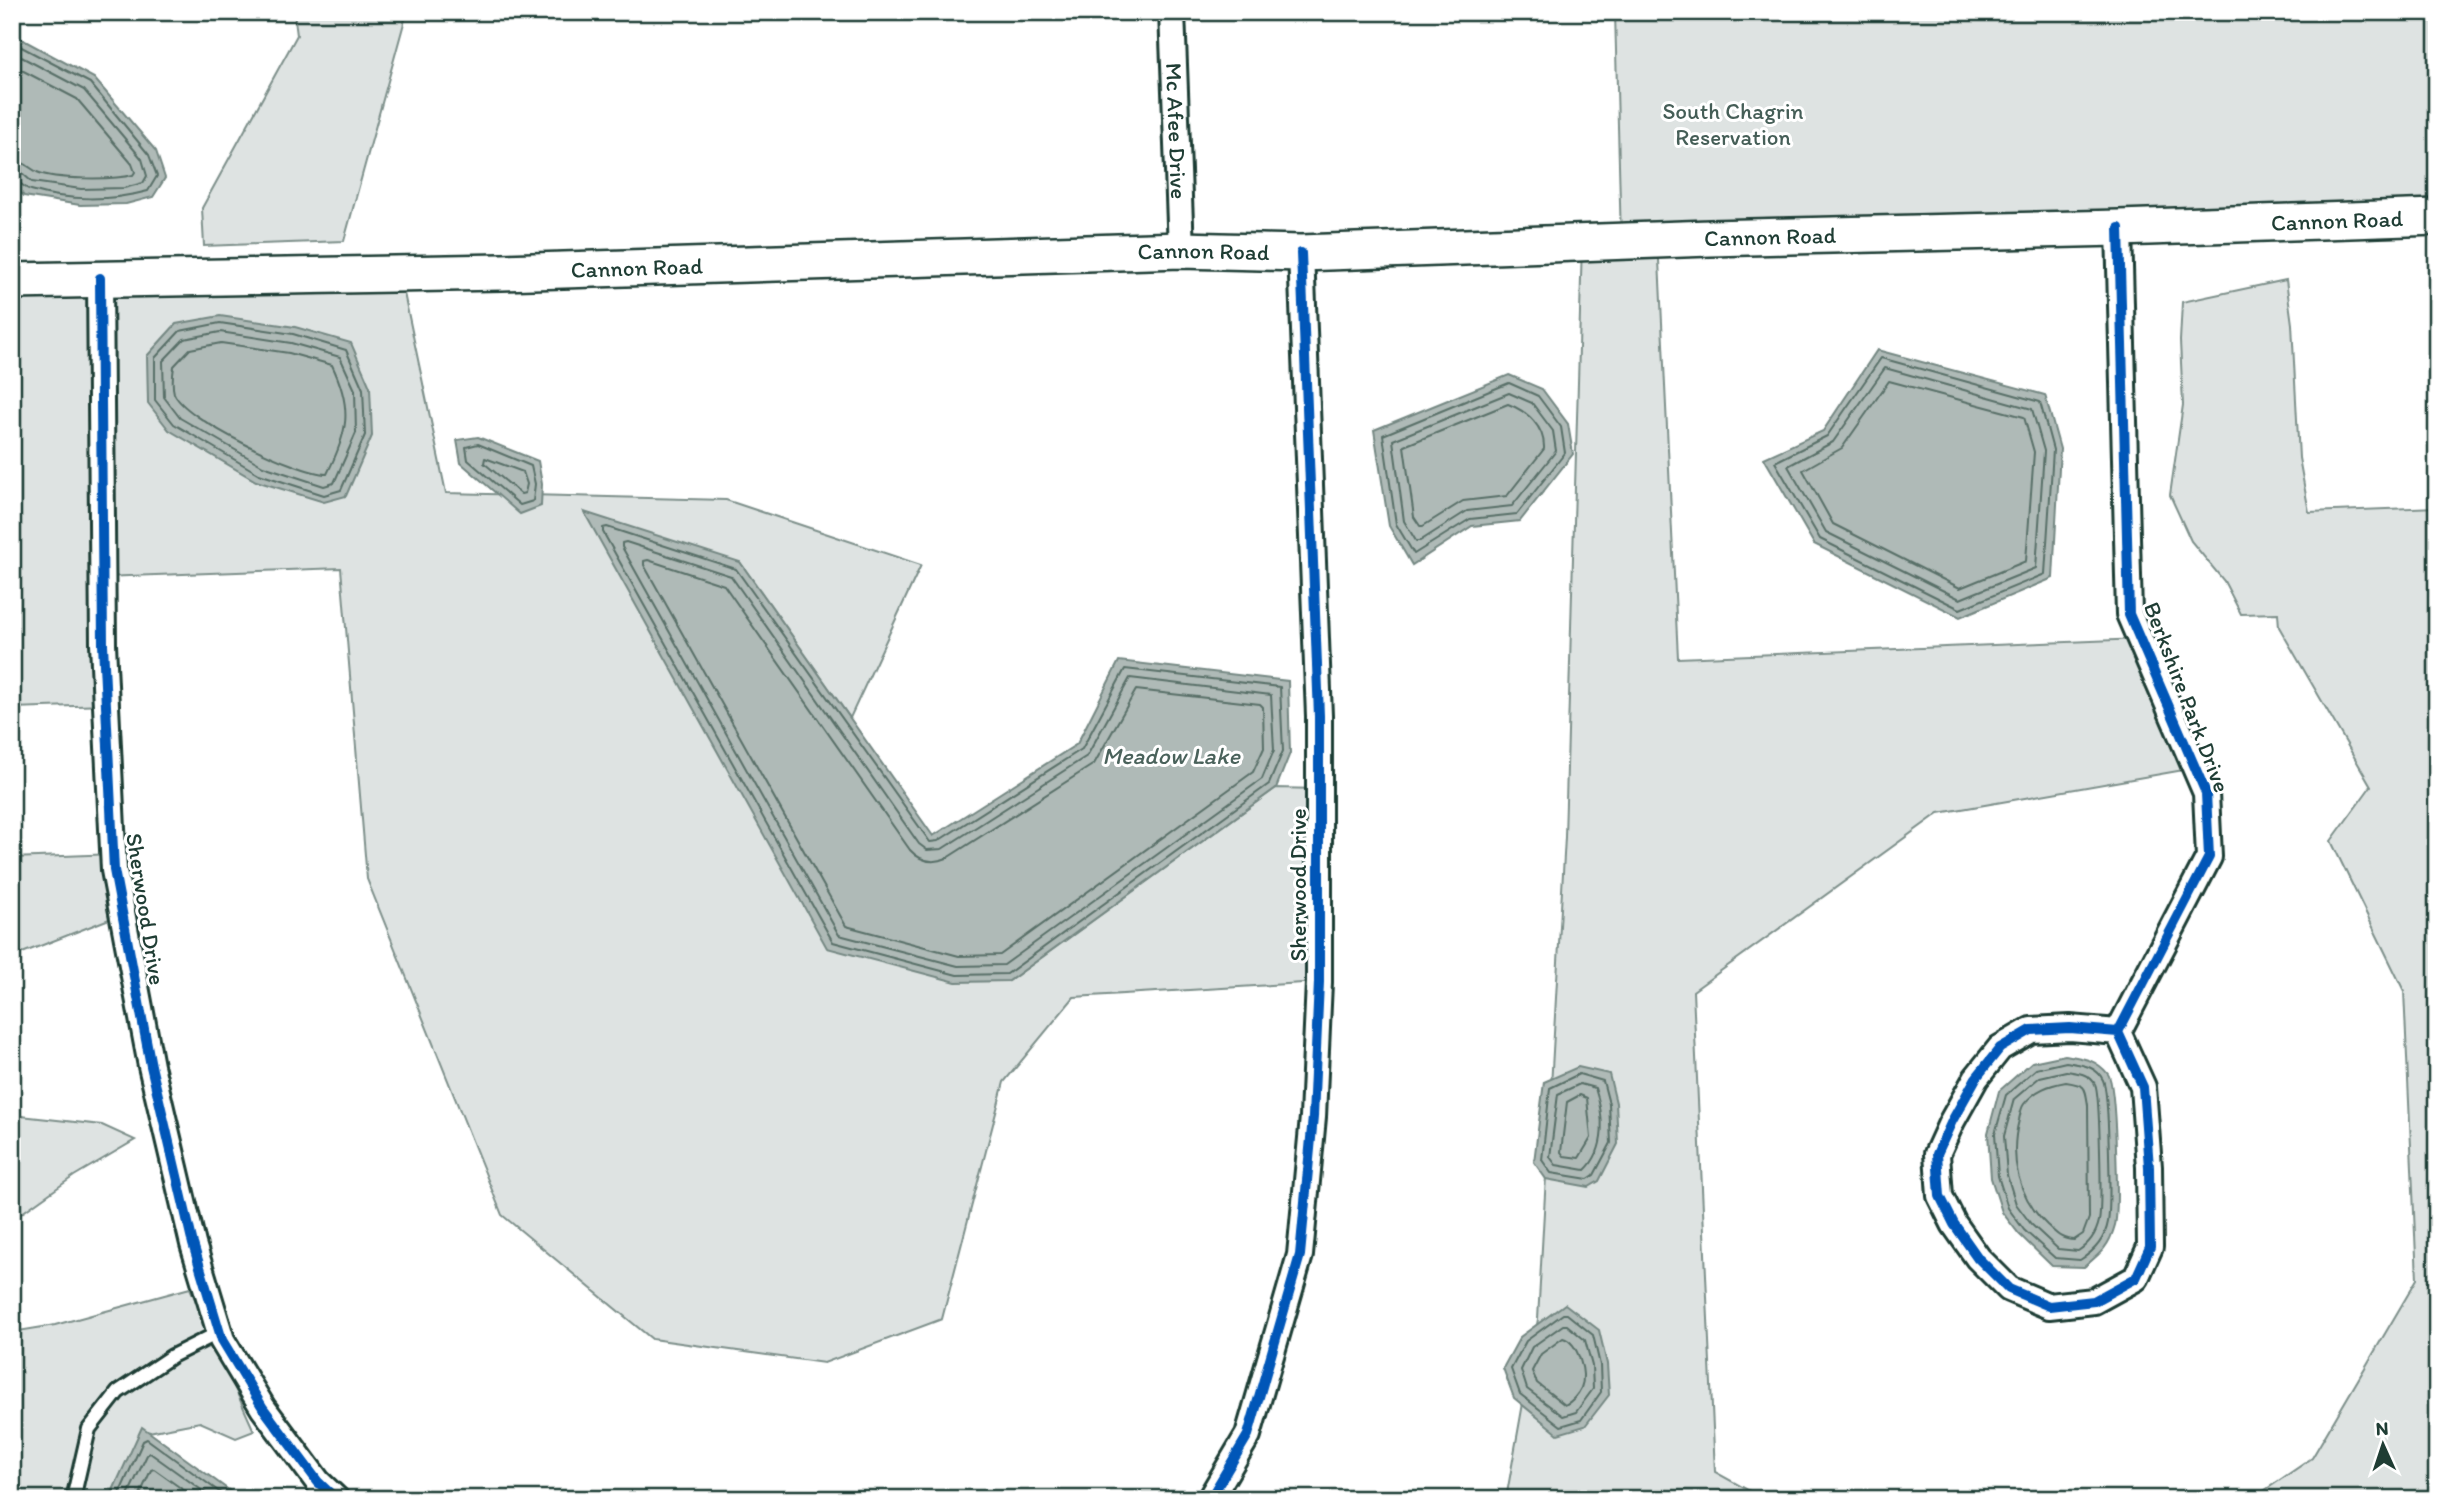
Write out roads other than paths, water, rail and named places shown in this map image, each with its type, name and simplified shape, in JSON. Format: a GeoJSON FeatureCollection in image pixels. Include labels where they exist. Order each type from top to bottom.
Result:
{"type":"FeatureCollection","features":[{"type":"Feature","properties":{"kind":"main road","name":"Cannon Road"},"geometry":{"type":"LineString","coordinates":[[12,281],[502,272],[1181,250],[1301,253],[1738,237],[2437,217]]}},
{"type":"Feature","properties":{"kind":"street","name":"Mc Afee Drive"},"geometry":{"type":"LineString","coordinates":[[1172,12],[1181,250]]}},
{"type":"Feature","properties":{"kind":"street","name":"Berkshire Park Drive"},"geometry":{"type":"LineString","coordinates":[[2118,1032],[2209,857],[2206,793],[2129,614],[2119,228]]}},
{"type":"Feature","properties":{"kind":"street","name":"Sherwood Drive"},"geometry":{"type":"LineString","coordinates":[[1210,1499],[1248,1435],[1300,1255],[1313,1117],[1319,982],[1319,728],[1301,253]]}},
{"type":"Feature","properties":{"kind":"street","name":"Sherwood Drive"},"geometry":{"type":"LineString","coordinates":[[100,278],[103,644],[114,870],[153,1076],[193,1244],[222,1340],[263,1408],[318,1482],[336,1499]]}},
{"type":"Feature","properties":{"kind":"street"},"geometry":{"type":"LineString","coordinates":[[2070,1028],[2118,1032],[2143,1087],[2150,1247],[2136,1278],[2094,1301],[2049,1306],[2009,1289],[1978,1258],[1954,1224],[1940,1196],[1937,1154],[1976,1078],[2000,1048],[2031,1030],[2070,1028]]}},
{"type":"Feature","properties":{"kind":"lane"},"geometry":{"type":"LineString","coordinates":[[74,1499],[89,1429],[118,1392],[172,1356],[219,1332]]}},
{"type":"Feature","properties":{"kind":"water"},"geometry":{"type":"Polygon","coordinates":[[[12,34],[94,78],[156,151],[165,178],[153,197],[126,204],[80,205],[24,196],[12,184],[12,34]]]}},
{"type":"Feature","properties":{"kind":"water"},"geometry":{"type":"Polygon","coordinates":[[[220,316],[295,327],[351,343],[370,387],[372,436],[346,496],[324,502],[256,481],[169,430],[148,403],[147,356],[176,324],[220,316]]]}},
{"type":"Feature","properties":{"kind":"water"},"geometry":{"type":"Polygon","coordinates":[[[1877,350],[2045,395],[2060,449],[2053,578],[1960,617],[1814,544],[1764,458],[1823,431],[1877,350]]]}},
{"type":"Feature","properties":{"kind":"water"},"geometry":{"type":"Polygon","coordinates":[[[1509,375],[1542,389],[1568,424],[1573,454],[1520,521],[1472,526],[1412,565],[1389,526],[1374,430],[1509,375]]]}},
{"type":"Feature","properties":{"kind":"water"},"geometry":{"type":"Polygon","coordinates":[[[478,437],[538,461],[542,484],[541,506],[520,514],[461,463],[457,440],[478,437]]]}},
{"type":"Feature","properties":{"kind":"water","name":"Meadow Lake"},"geometry":{"type":"Polygon","coordinates":[[[584,512],[740,562],[933,836],[1077,744],[1119,661],[1288,681],[1290,753],[1276,788],[1009,981],[956,982],[827,948],[584,512]]]}},
{"type":"Feature","properties":{"kind":"water"},"geometry":{"type":"Polygon","coordinates":[[[2065,1055],[2089,1060],[2108,1074],[2115,1122],[2115,1225],[2104,1249],[2084,1267],[2052,1266],[2019,1234],[2002,1212],[1991,1178],[1988,1133],[1999,1091],[2032,1062],[2065,1055]]]}},
{"type":"Feature","properties":{"kind":"water"},"geometry":{"type":"Polygon","coordinates":[[[1578,1067],[1609,1074],[1616,1103],[1618,1144],[1599,1181],[1589,1187],[1546,1179],[1534,1162],[1544,1082],[1578,1067]]]}},
{"type":"Feature","properties":{"kind":"water"},"geometry":{"type":"Polygon","coordinates":[[[1565,1304],[1599,1330],[1607,1364],[1609,1395],[1585,1426],[1558,1434],[1514,1398],[1503,1368],[1520,1337],[1565,1304]]]}},
{"type":"Feature","properties":{"kind":"water"},"geometry":{"type":"Polygon","coordinates":[[[142,1427],[149,1432],[241,1499],[109,1499],[142,1427]]]}},
{"type":"Feature","properties":{"kind":"park label","name":"South Chagrin Reservation"},"geometry":{"type":"Point","coordinates":[1733,124]}}]}
